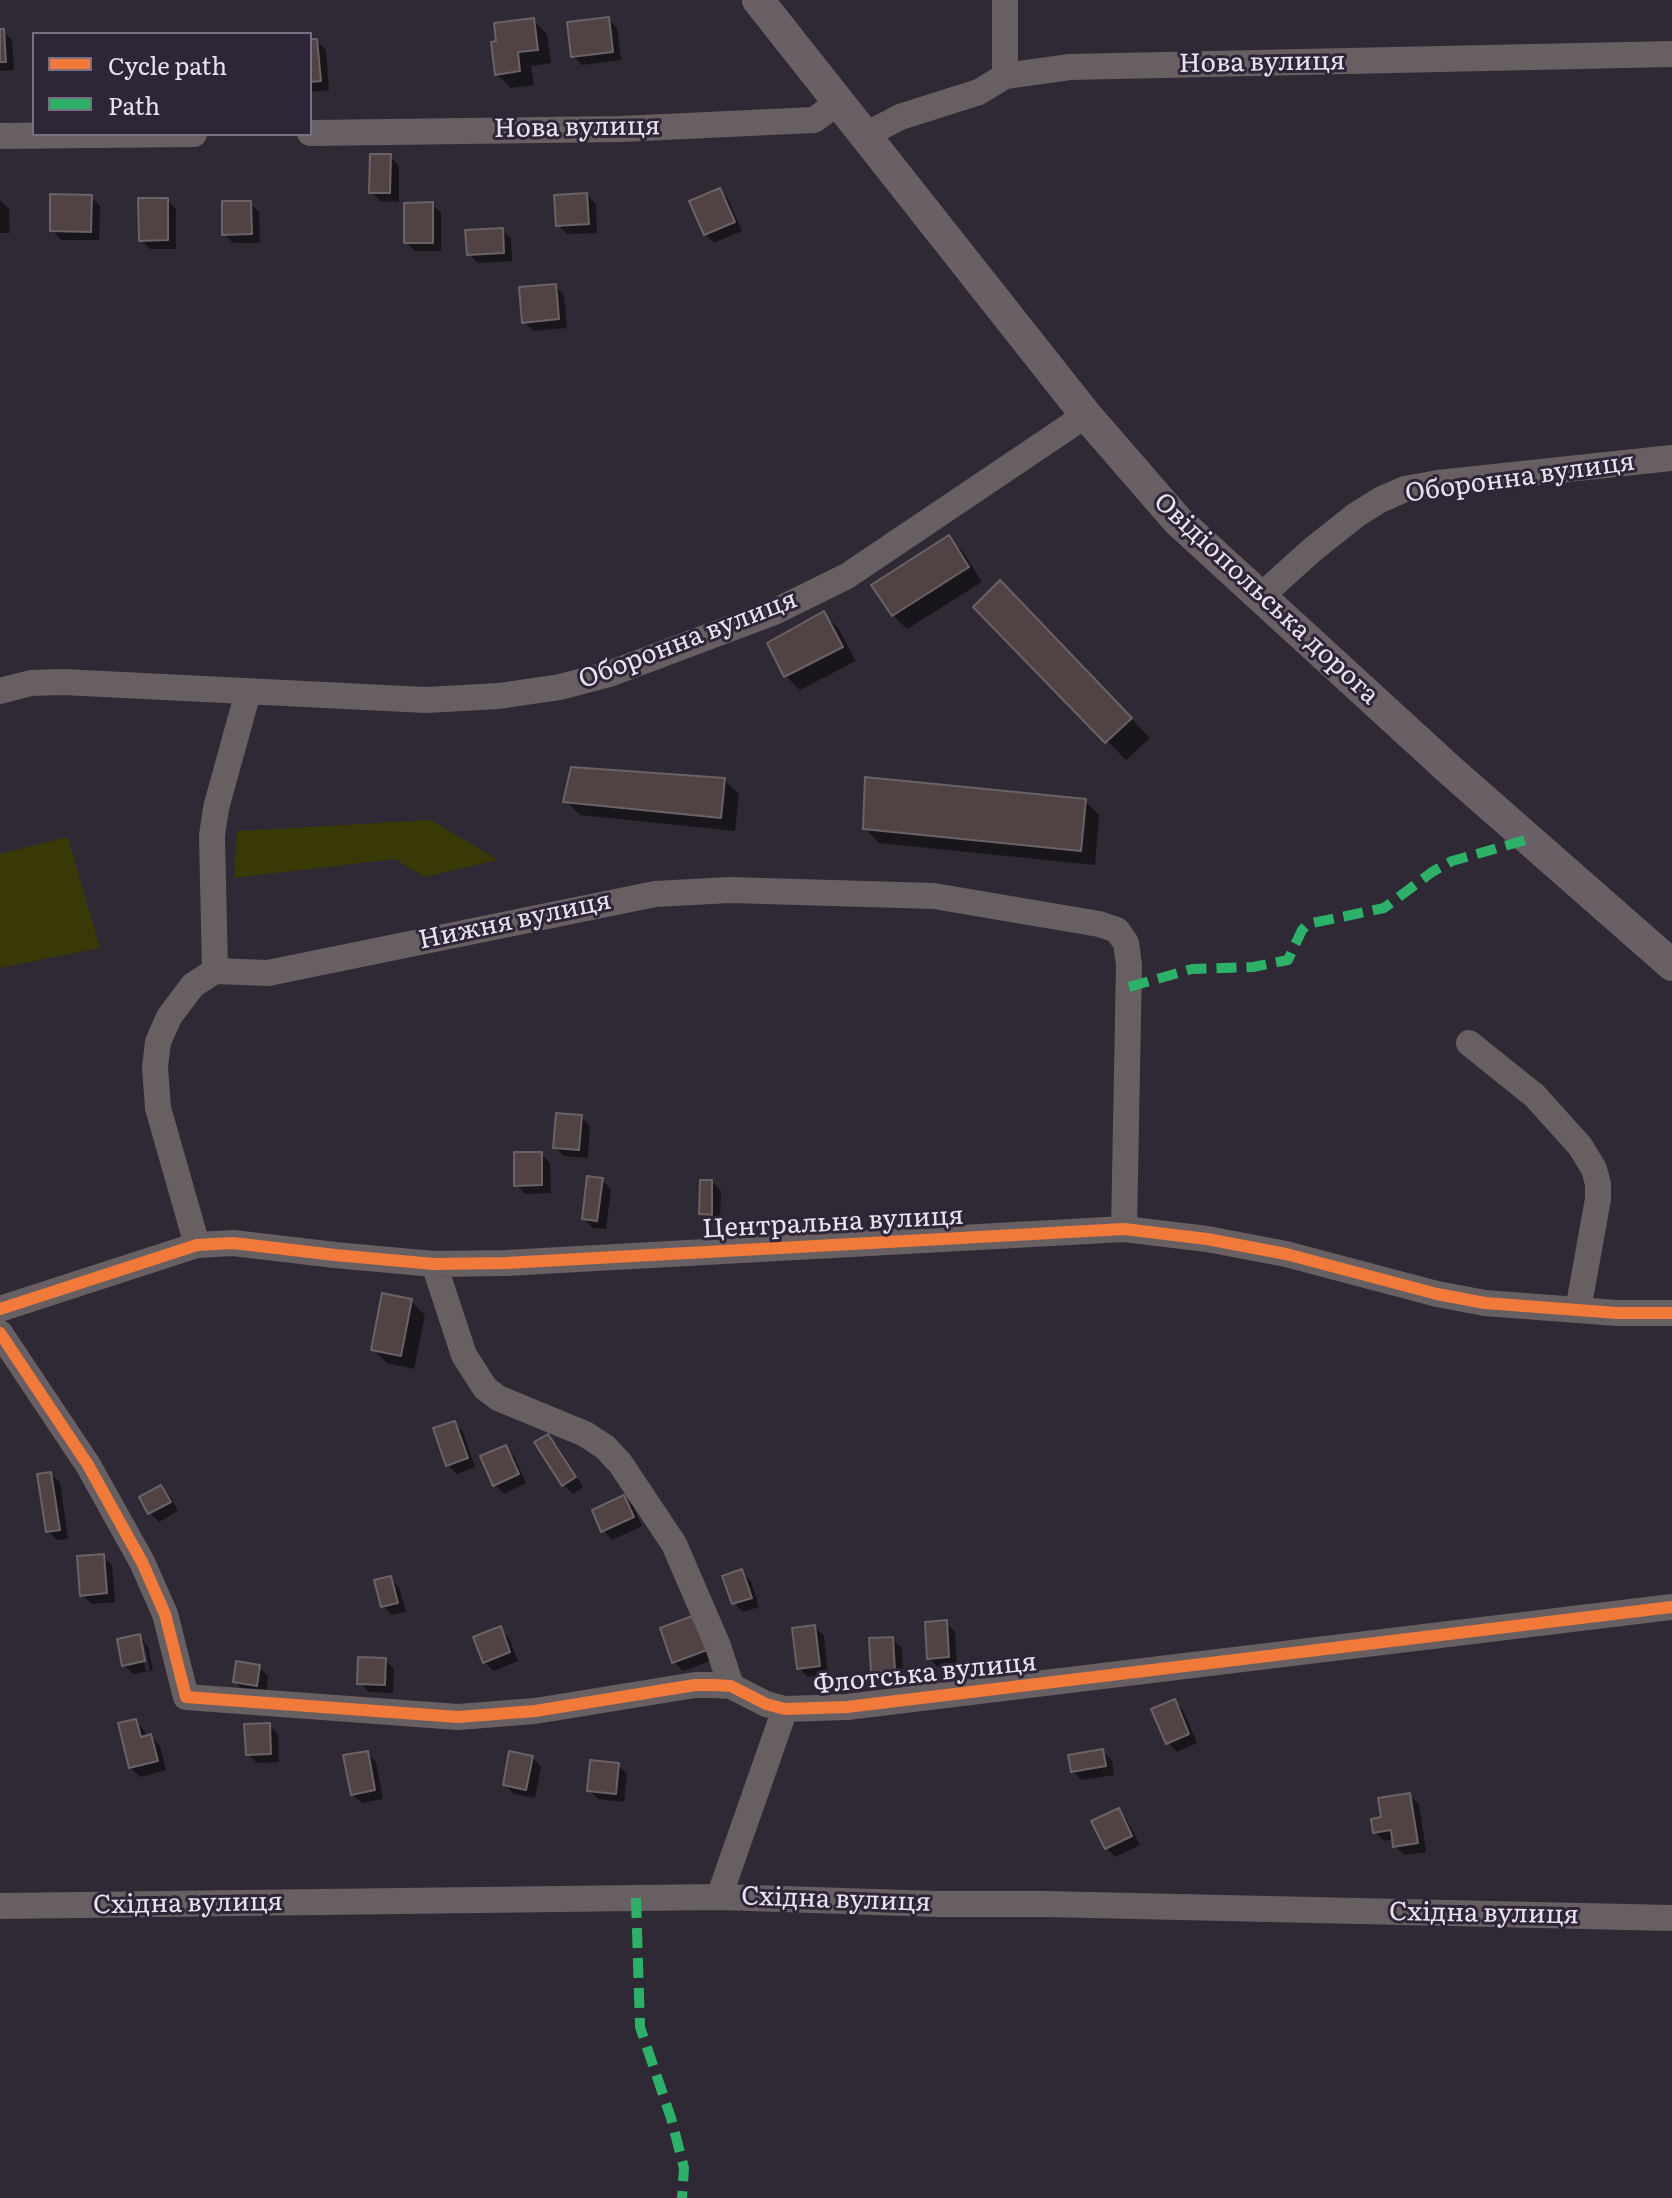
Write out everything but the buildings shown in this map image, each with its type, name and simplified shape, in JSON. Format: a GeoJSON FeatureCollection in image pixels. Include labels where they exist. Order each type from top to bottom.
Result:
{"type":"FeatureCollection","features":[{"type":"Feature","properties":{"kind":"main road","name":"Овідіопольська дорога"},"geometry":{"type":"LineString","coordinates":[[758,0],[1086,415],[1178,521],[1451,771],[1672,965]]}},
{"type":"Feature","properties":{"kind":"street"},"geometry":{"type":"LineString","coordinates":[[1005,0],[1005,76]]}},
{"type":"Feature","properties":{"kind":"street","name":"Нова вулиця"},"geometry":{"type":"LineString","coordinates":[[866,135],[900,117],[979,92],[1005,76],[1070,67],[1672,54]]}},
{"type":"Feature","properties":{"kind":"street","name":"Нова вулиця"},"geometry":{"type":"LineString","coordinates":[[312,133],[621,129],[814,120],[839,102]]}},
{"type":"Feature","properties":{"kind":"street"},"geometry":{"type":"LineString","coordinates":[[0,136],[32,136]]}},
{"type":"Feature","properties":{"kind":"street","name":"Оборонна вулиця"},"geometry":{"type":"LineString","coordinates":[[0,691],[31,683],[63,682],[426,700],[499,696],[560,687],[609,674],[774,612],[847,576],[1086,415]]}},
{"type":"Feature","properties":{"kind":"street","name":"Оборонна вулиця"},"geometry":{"type":"LineString","coordinates":[[1260,597],[1356,515],[1405,489],[1672,458]]}},
{"type":"Feature","properties":{"kind":"street"},"geometry":{"type":"LineString","coordinates":[[197,1245],[158,1108],[155,1067],[158,1042],[169,1017],[193,985],[215,971],[212,836],[216,808],[248,692]]}},
{"type":"Feature","properties":{"kind":"street","name":"Нижня вулиця"},"geometry":{"type":"LineString","coordinates":[[215,971],[268,973],[655,894],[730,890],[934,896],[1099,924],[1117,930],[1126,943],[1129,965],[1124,1229]]}},
{"type":"Feature","properties":{"kind":"street"},"geometry":{"type":"LineString","coordinates":[[1469,1043],[1535,1096],[1580,1146],[1594,1169],[1598,1199],[1578,1310]]}},
{"type":"Feature","properties":{"kind":"street","name":"Центральна вулиця"},"geometry":{"type":"LineString","coordinates":[[0,1309],[197,1245],[233,1243],[434,1264],[609,1259],[1124,1229],[1207,1239],[1315,1260],[1380,1280],[1506,1306],[1672,1313]]}},
{"type":"Feature","properties":{"kind":"street"},"geometry":{"type":"LineString","coordinates":[[434,1264],[464,1355],[485,1388],[498,1398],[585,1434],[605,1447],[620,1463],[674,1544],[718,1646],[731,1686]]}},
{"type":"Feature","properties":{"kind":"street","name":"Флотська вулиця"},"geometry":{"type":"LineString","coordinates":[[0,1333],[88,1465],[142,1562],[165,1614],[186,1697],[458,1717],[535,1711],[695,1685],[731,1686],[766,1704],[785,1709],[863,1706],[1672,1607]]}},
{"type":"Feature","properties":{"kind":"street"},"geometry":{"type":"LineString","coordinates":[[719,1897],[785,1709]]}},
{"type":"Feature","properties":{"kind":"street","name":"Східна вулиця"},"geometry":{"type":"LineString","coordinates":[[0,1906],[719,1897],[1672,1918]]}},
{"type":"Feature","properties":{"kind":"shaded area"},"geometry":{"type":"Polygon","coordinates":[[[431,820],[498,860],[424,877],[395,859],[234,878],[237,831],[431,820]]]}},
{"type":"Feature","properties":{"kind":"shaded area"},"geometry":{"type":"Polygon","coordinates":[[[68,837],[100,948],[0,968],[0,854],[68,837]]]}},
{"type":"Feature","properties":{"kind":"marked path"},"geometry":{"type":"LineString","coordinates":[[1129,987],[1192,969],[1253,967],[1288,960],[1308,924],[1384,908],[1452,861],[1529,839]]}},
{"type":"Feature","properties":{"kind":"marked path"},"geometry":{"type":"LineString","coordinates":[[636,1898],[640,2027],[671,2118],[684,2168],[682,2198]]}},
{"type":"Feature","properties":{"kind":"cycle path"},"geometry":{"type":"LineString","coordinates":[[0,1309],[197,1245],[233,1243],[434,1264],[506,1263],[1124,1229],[1207,1239],[1286,1254],[1437,1294],[1485,1303],[1617,1313],[1672,1313]]}},
{"type":"Feature","properties":{"kind":"cycle path"},"geometry":{"type":"LineString","coordinates":[[0,1333],[88,1465],[142,1562],[165,1614],[186,1697],[458,1717],[535,1711],[695,1685],[714,1685],[731,1686],[766,1704],[785,1709],[847,1707],[1672,1607]]}}]}
